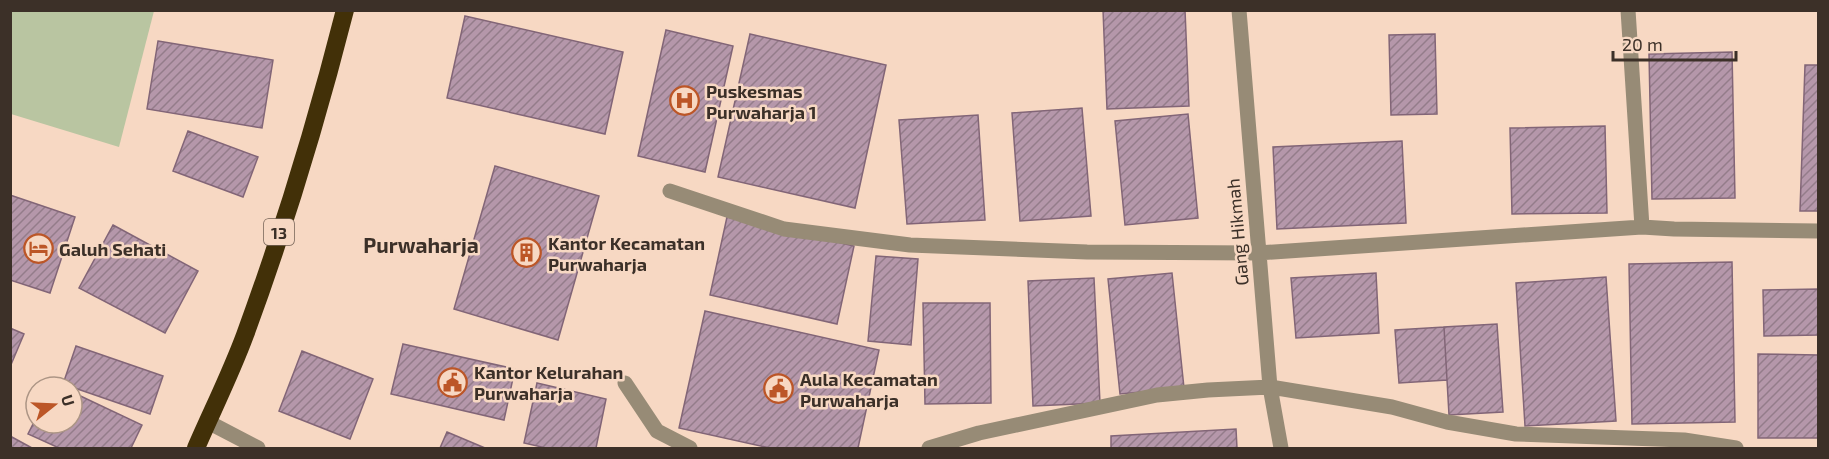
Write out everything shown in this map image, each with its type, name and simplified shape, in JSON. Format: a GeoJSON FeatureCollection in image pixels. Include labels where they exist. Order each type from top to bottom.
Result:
{"type":"FeatureCollection","features":[{"type":"Feature","properties":{"kind":"highway","name":"13"},"geometry":{"type":"LineString","coordinates":[[196,448],[244,336],[269,263],[329,74],[345,10]]}},
{"type":"Feature","properties":{"kind":"street","name":"Gang Hikmah"},"geometry":{"type":"LineString","coordinates":[[1239,10],[1270,387],[1281,448]]}},
{"type":"Feature","properties":{"kind":"street"},"geometry":{"type":"LineString","coordinates":[[1628,10],[1642,226]]}},
{"type":"Feature","properties":{"kind":"street"},"geometry":{"type":"LineString","coordinates":[[670,191],[784,229],[910,245],[1086,252],[1258,253],[1642,226],[1674,229],[1818,231]]}},
{"type":"Feature","properties":{"kind":"street"},"geometry":{"type":"LineString","coordinates":[[625,383],[657,431],[690,448]]}},
{"type":"Feature","properties":{"kind":"street"},"geometry":{"type":"LineString","coordinates":[[929,448],[1013,425],[1157,395],[1270,387],[1392,407],[1447,422],[1516,434],[1684,440],[1736,448]]}},
{"type":"Feature","properties":{"kind":"street"},"geometry":{"type":"LineString","coordinates":[[208,422],[258,448]]}},
{"type":"Feature","properties":{"kind":"green space"},"geometry":{"type":"Polygon","coordinates":[[[10,11],[154,11],[119,147],[11,114],[10,11]]]}},
{"type":"Feature","properties":{"kind":"building"},"geometry":{"type":"Polygon","coordinates":[[[1103,10],[1185,10],[1189,106],[1107,109],[1103,10]]]}},
{"type":"Feature","properties":{"kind":"building"},"geometry":{"type":"Polygon","coordinates":[[[465,16],[623,52],[605,134],[447,98],[465,16]]]}},
{"type":"Feature","properties":{"kind":"building","name":"Puskesmas Purwaharja 1"},"geometry":{"type":"Polygon","coordinates":[[[666,30],[733,46],[705,172],[638,156],[666,30]]]}},
{"type":"Feature","properties":{"kind":"building"},"geometry":{"type":"Polygon","coordinates":[[[750,34],[886,65],[855,208],[718,177],[750,34]]]}},
{"type":"Feature","properties":{"kind":"building"},"geometry":{"type":"Polygon","coordinates":[[[1435,34],[1437,114],[1391,115],[1389,35],[1435,34]]]}},
{"type":"Feature","properties":{"kind":"building"},"geometry":{"type":"Polygon","coordinates":[[[158,41],[273,60],[262,128],[147,109],[158,41]]]}},
{"type":"Feature","properties":{"kind":"building"},"geometry":{"type":"Polygon","coordinates":[[[1732,52],[1735,198],[1652,199],[1649,54],[1732,52]]]}},
{"type":"Feature","properties":{"kind":"building"},"geometry":{"type":"Polygon","coordinates":[[[1805,65],[1818,65],[1818,211],[1800,211],[1805,65]]]}},
{"type":"Feature","properties":{"kind":"building"},"geometry":{"type":"Polygon","coordinates":[[[1082,108],[1091,216],[1020,221],[1012,113],[1082,108]]]}},
{"type":"Feature","properties":{"kind":"building"},"geometry":{"type":"Polygon","coordinates":[[[1188,114],[1198,218],[1125,225],[1115,121],[1188,114]]]}},
{"type":"Feature","properties":{"kind":"building"},"geometry":{"type":"Polygon","coordinates":[[[978,115],[985,220],[907,224],[899,120],[978,115]]]}},
{"type":"Feature","properties":{"kind":"building"},"geometry":{"type":"Polygon","coordinates":[[[1605,126],[1607,213],[1512,214],[1510,128],[1605,126]]]}},
{"type":"Feature","properties":{"kind":"building"},"geometry":{"type":"Polygon","coordinates":[[[188,131],[258,157],[243,197],[173,171],[188,131]]]}},
{"type":"Feature","properties":{"kind":"building"},"geometry":{"type":"Polygon","coordinates":[[[1402,141],[1406,223],[1277,229],[1273,147],[1402,141]]]}},
{"type":"Feature","properties":{"kind":"building","name":"Kantor Kecamatan Purwaharja"},"geometry":{"type":"Polygon","coordinates":[[[495,166],[599,196],[558,340],[454,309],[495,166]]]}},
{"type":"Feature","properties":{"kind":"building","name":"Galuh Sehati"},"geometry":{"type":"Polygon","coordinates":[[[10,195],[75,217],[50,293],[10,280],[10,195]]]}},
{"type":"Feature","properties":{"kind":"building"},"geometry":{"type":"Polygon","coordinates":[[[727,217],[854,246],[837,324],[710,295],[727,217]]]}},
{"type":"Feature","properties":{"kind":"building"},"geometry":{"type":"Polygon","coordinates":[[[113,225],[198,271],[165,333],[79,288],[113,225]]]}},
{"type":"Feature","properties":{"kind":"building"},"geometry":{"type":"Polygon","coordinates":[[[876,256],[918,259],[911,345],[868,341],[876,256]]]}},
{"type":"Feature","properties":{"kind":"building"},"geometry":{"type":"Polygon","coordinates":[[[1732,262],[1735,422],[1632,424],[1629,264],[1732,262]]]}},
{"type":"Feature","properties":{"kind":"building"},"geometry":{"type":"Polygon","coordinates":[[[1172,273],[1184,388],[1120,394],[1108,279],[1172,273]]]}},
{"type":"Feature","properties":{"kind":"building"},"geometry":{"type":"Polygon","coordinates":[[[1376,273],[1379,333],[1296,338],[1291,278],[1376,273]]]}},
{"type":"Feature","properties":{"kind":"building"},"geometry":{"type":"Polygon","coordinates":[[[1606,277],[1616,421],[1525,426],[1516,283],[1606,277]]]}},
{"type":"Feature","properties":{"kind":"building"},"geometry":{"type":"Polygon","coordinates":[[[1094,278],[1100,403],[1033,406],[1028,281],[1094,278]]]}},
{"type":"Feature","properties":{"kind":"building"},"geometry":{"type":"Polygon","coordinates":[[[1818,289],[1818,335],[1764,336],[1763,290],[1818,289]]]}},
{"type":"Feature","properties":{"kind":"building"},"geometry":{"type":"Polygon","coordinates":[[[923,303],[990,303],[991,403],[925,404],[923,303]]]}},
{"type":"Feature","properties":{"kind":"building","name":"Aula Kecamatan Purwaharja"},"geometry":{"type":"Polygon","coordinates":[[[705,311],[879,350],[858,448],[770,448],[679,428],[705,311]]]}},
{"type":"Feature","properties":{"kind":"building"},"geometry":{"type":"Polygon","coordinates":[[[1497,324],[1503,412],[1449,415],[1444,327],[1497,324]]]}},
{"type":"Feature","properties":{"kind":"building"},"geometry":{"type":"Polygon","coordinates":[[[1444,327],[1447,380],[1399,383],[1395,330],[1444,327]]]}},
{"type":"Feature","properties":{"kind":"building"},"geometry":{"type":"Polygon","coordinates":[[[10,328],[24,334],[10,367],[10,328]]]}},
{"type":"Feature","properties":{"kind":"building","name":"Kantor Kelurahan Purwaharja"},"geometry":{"type":"Polygon","coordinates":[[[403,344],[515,369],[504,420],[391,394],[403,344]]]}},
{"type":"Feature","properties":{"kind":"building"},"geometry":{"type":"Polygon","coordinates":[[[76,346],[163,376],[150,414],[84,391],[84,375],[66,375],[76,346]]]}},
{"type":"Feature","properties":{"kind":"building"},"geometry":{"type":"Polygon","coordinates":[[[302,351],[373,379],[350,439],[279,411],[302,351]]]}},
{"type":"Feature","properties":{"kind":"building"},"geometry":{"type":"Polygon","coordinates":[[[1758,354],[1818,355],[1818,438],[1758,438],[1758,354]]]}},
{"type":"Feature","properties":{"kind":"building"},"geometry":{"type":"Polygon","coordinates":[[[537,383],[606,399],[596,448],[546,448],[524,443],[537,383]]]}},
{"type":"Feature","properties":{"kind":"building"},"geometry":{"type":"Polygon","coordinates":[[[84,398],[142,425],[131,448],[59,448],[30,435],[84,435],[84,398]]]}},
{"type":"Feature","properties":{"kind":"building"},"geometry":{"type":"Polygon","coordinates":[[[1236,429],[1237,448],[1111,448],[1111,436],[1236,429]]]}},
{"type":"Feature","properties":{"kind":"building"},"geometry":{"type":"Polygon","coordinates":[[[447,432],[485,448],[440,448],[447,432]]]}},
{"type":"Feature","properties":{"kind":"building"},"geometry":{"type":"Polygon","coordinates":[[[10,436],[32,448],[10,448],[10,436]]]}},
{"type":"Feature","properties":{"kind":"place","name":"Puskesmas Purwaharja 1"},"geometry":{"type":"Point","coordinates":[685,101]}},
{"type":"Feature","properties":{"kind":"place","name":"Galuh Sehati"},"geometry":{"type":"Point","coordinates":[38,249]}},
{"type":"Feature","properties":{"kind":"place","name":"Kantor Kecamatan Purwaharja"},"geometry":{"type":"Point","coordinates":[527,253]}},
{"type":"Feature","properties":{"kind":"place","name":"Kantor Kelurahan Purwaharja"},"geometry":{"type":"Point","coordinates":[453,382]}},
{"type":"Feature","properties":{"kind":"place","name":"Aula Kecamatan Purwaharja"},"geometry":{"type":"Point","coordinates":[779,389]}},
{"type":"Feature","properties":{"kind":"district","name":"Purwaharja"},"geometry":{"type":"Point","coordinates":[421,244]}}]}
